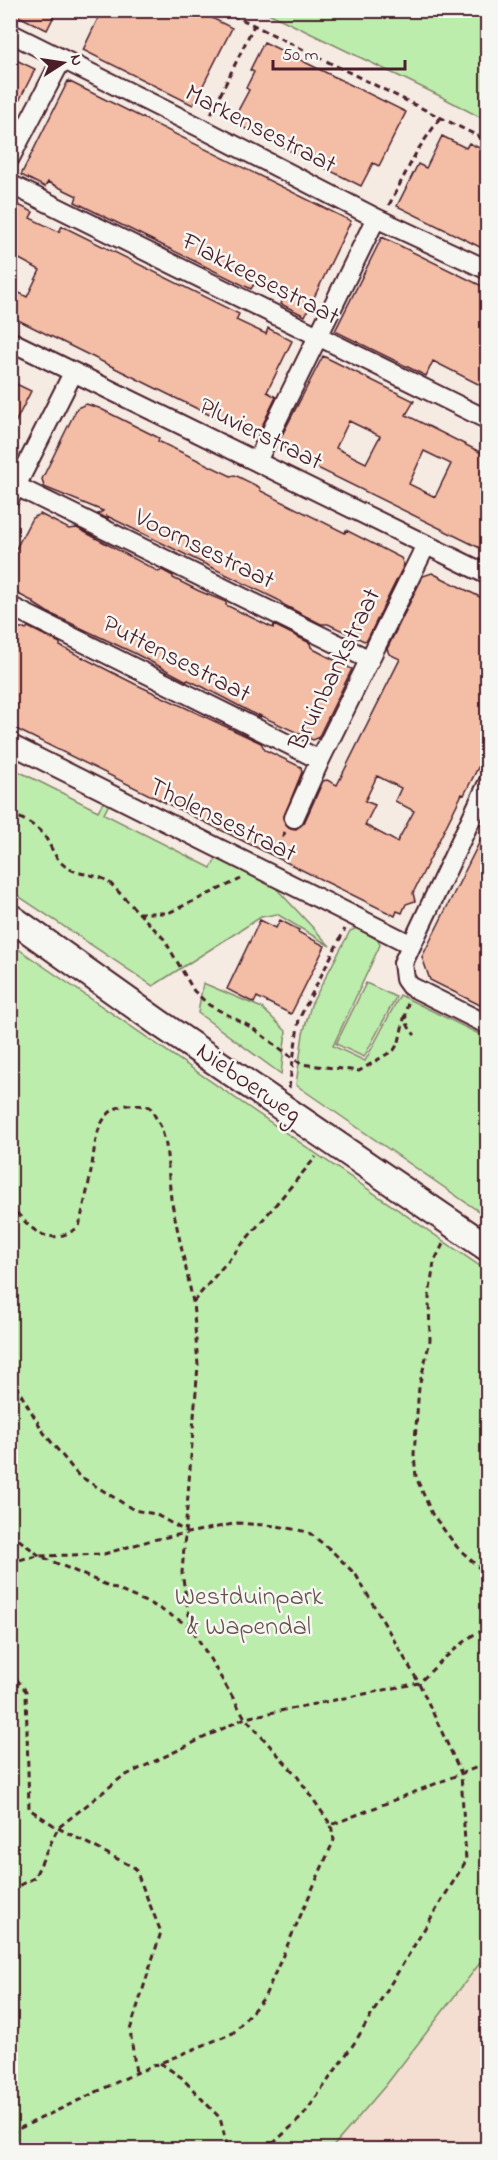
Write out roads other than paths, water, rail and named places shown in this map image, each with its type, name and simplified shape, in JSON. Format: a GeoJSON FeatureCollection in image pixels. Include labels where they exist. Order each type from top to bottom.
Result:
{"type":"FeatureCollection","features":[{"type":"Feature","properties":{"kind":"street","name":"Markensestraat"},"geometry":{"type":"LineString","coordinates":[[10,33],[378,219],[488,270]]}},
{"type":"Feature","properties":{"kind":"street"},"geometry":{"type":"LineString","coordinates":[[10,158],[62,59]]}},
{"type":"Feature","properties":{"kind":"street","name":"Flakkeesestraat"},"geometry":{"type":"LineString","coordinates":[[10,184],[488,420]]}},
{"type":"Feature","properties":{"kind":"street"},"geometry":{"type":"LineString","coordinates":[[257,462],[317,337],[378,219]]}},
{"type":"Feature","properties":{"kind":"street","name":"Pluvierstraat"},"geometry":{"type":"LineString","coordinates":[[10,341],[488,575]]}},
{"type":"Feature","properties":{"kind":"street"},"geometry":{"type":"LineString","coordinates":[[13,492],[73,373]]}},
{"type":"Feature","properties":{"kind":"street","name":"Voornsestraat"},"geometry":{"type":"LineString","coordinates":[[13,492],[370,660]]}},
{"type":"Feature","properties":{"kind":"street","name":"Bruinbankstraat"},"geometry":{"type":"LineString","coordinates":[[289,824],[426,544]]}},
{"type":"Feature","properties":{"kind":"street","name":"Puttensestraat"},"geometry":{"type":"LineString","coordinates":[[10,606],[320,760]]}},
{"type":"Feature","properties":{"kind":"street","name":"Tholensestraat"},"geometry":{"type":"LineString","coordinates":[[10,744],[410,944]]}},
{"type":"Feature","properties":{"kind":"street"},"geometry":{"type":"LineString","coordinates":[[488,783],[403,963],[405,980],[414,988],[488,1025]]}},
{"type":"Feature","properties":{"kind":"street","name":"Nieboerweg"},"geometry":{"type":"LineString","coordinates":[[10,917],[453,1226],[488,1248]]}},
{"type":"Feature","properties":{"kind":"park label","name":"Westduinpark & Wapendal"},"geometry":{"type":"Point","coordinates":[249,1612]}}]}
